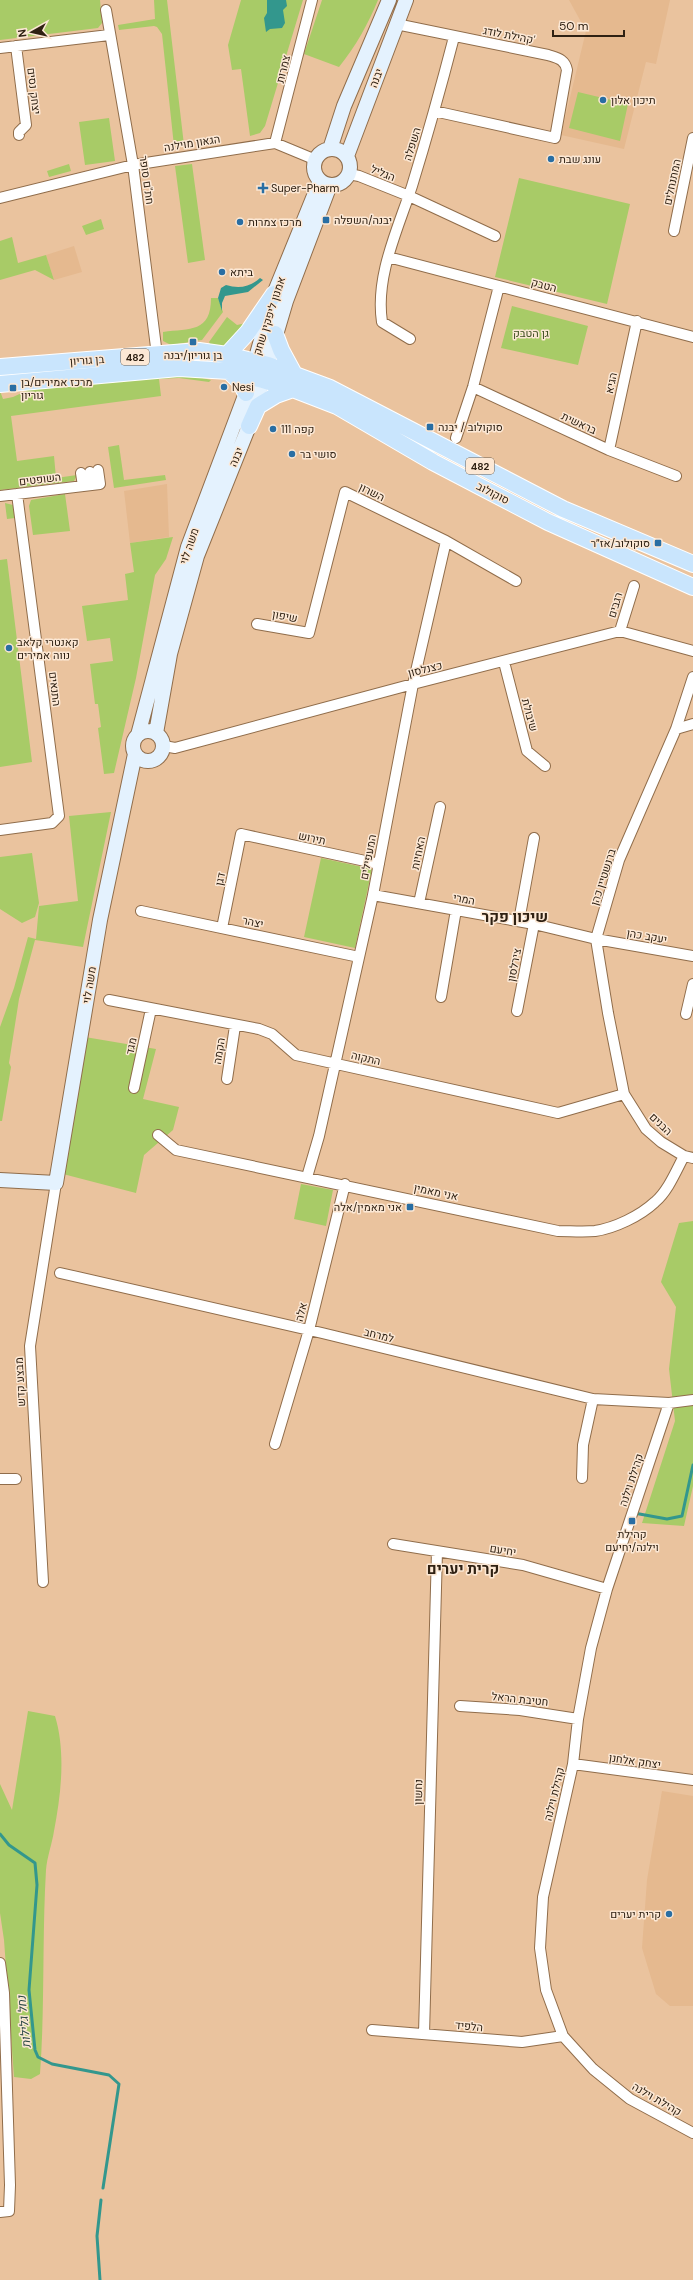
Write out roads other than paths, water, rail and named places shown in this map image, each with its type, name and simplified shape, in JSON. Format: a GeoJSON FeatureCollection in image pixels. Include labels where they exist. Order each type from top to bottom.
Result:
{"type":"FeatureCollection","features":[{"type":"Feature","properties":{"kind":"main road"},"geometry":{"type":"LineString","coordinates":[[227,355],[248,332],[274,294]]}},
{"type":"Feature","properties":{"kind":"main road"},"geometry":{"type":"LineString","coordinates":[[249,426],[258,406],[294,382],[275,334]]}},
{"type":"Feature","properties":{"kind":"main road","name":"בן גוריון"},"geometry":{"type":"LineString","coordinates":[[0,367],[199,351],[227,355],[256,375]]}},
{"type":"Feature","properties":{"kind":"main road","name":"בן גוריון"},"geometry":{"type":"LineString","coordinates":[[0,384],[179,368],[230,371],[240,382],[256,375]]}},
{"type":"Feature","properties":{"kind":"main road","name":"סוקולוב"},"geometry":{"type":"LineString","coordinates":[[256,375],[337,392],[563,509],[693,564]]}},
{"type":"Feature","properties":{"kind":"main road","name":"סוקולוב"},"geometry":{"type":"LineString","coordinates":[[294,382],[433,462],[548,522],[693,587]]}},
{"type":"Feature","properties":{"kind":"street","name":"צמרות"},"geometry":{"type":"LineString","coordinates":[[275,142],[312,0]]}},
{"type":"Feature","properties":{"kind":"street"},"geometry":{"type":"LineString","coordinates":[[330,149],[344,106],[389,0]]}},
{"type":"Feature","properties":{"kind":"street","name":"יבנה"},"geometry":{"type":"LineString","coordinates":[[346,156],[406,0]]}},
{"type":"Feature","properties":{"kind":"street","name":"חת\"ם סופר"},"geometry":{"type":"LineString","coordinates":[[106,10],[108,35],[133,165],[157,355]]}},
{"type":"Feature","properties":{"kind":"street","name":"קהילת לודג'"},"geometry":{"type":"LineString","coordinates":[[396,24],[562,59],[566,64],[567,70],[555,138],[434,111]]}},
{"type":"Feature","properties":{"kind":"street"},"geometry":{"type":"LineString","coordinates":[[0,48],[108,35]]}},
{"type":"Feature","properties":{"kind":"street","name":"השפלה"},"geometry":{"type":"LineString","coordinates":[[388,257],[409,196],[454,37]]}},
{"type":"Feature","properties":{"kind":"street","name":"יצחק נסים"},"geometry":{"type":"LineString","coordinates":[[16,46],[26,125],[19,132],[19,135]]}},
{"type":"Feature","properties":{"kind":"street","name":"המתנחלים"},"geometry":{"type":"LineString","coordinates":[[674,231],[691,157],[693,138]]}},
{"type":"Feature","properties":{"kind":"street"},"geometry":{"type":"LineString","coordinates":[[275,142],[316,160]]}},
{"type":"Feature","properties":{"kind":"street","name":"הגאון מוילנה"},"geometry":{"type":"LineString","coordinates":[[0,198],[133,165],[275,142]]}},
{"type":"Feature","properties":{"kind":"street"},"geometry":{"type":"LineString","coordinates":[[330,149],[342,152],[346,156],[349,162],[349,174],[341,183],[325,183],[314,171],[316,160],[324,151],[330,149]]}},
{"type":"Feature","properties":{"kind":"street","name":"הגליל"},"geometry":{"type":"LineString","coordinates":[[349,174],[359,176],[409,196],[495,236]]}},
{"type":"Feature","properties":{"kind":"street","name":"יבנה"},"geometry":{"type":"LineString","coordinates":[[156,733],[170,654],[197,556],[249,426],[256,375],[275,334],[325,183]]}},
{"type":"Feature","properties":{"kind":"street","name":"אמנון ליפקין שחק"},"geometry":{"type":"LineString","coordinates":[[256,375],[274,294],[325,183]]}},
{"type":"Feature","properties":{"kind":"street"},"geometry":{"type":"LineString","coordinates":[[388,257],[379,304],[382,322],[410,339]]}},
{"type":"Feature","properties":{"kind":"street","name":"הטבק"},"geometry":{"type":"LineString","coordinates":[[388,257],[637,321],[693,337]]}},
{"type":"Feature","properties":{"kind":"street"},"geometry":{"type":"LineString","coordinates":[[456,438],[474,387],[500,286]]}},
{"type":"Feature","properties":{"kind":"street","name":"הגיא"},"geometry":{"type":"LineString","coordinates":[[609,450],[637,321]]}},
{"type":"Feature","properties":{"kind":"street","name":"משה לוי"},"geometry":{"type":"LineString","coordinates":[[138,735],[188,547],[256,375]]}},
{"type":"Feature","properties":{"kind":"street","name":"בראשית"},"geometry":{"type":"LineString","coordinates":[[474,387],[609,450],[676,476]]}},
{"type":"Feature","properties":{"kind":"street"},"geometry":{"type":"LineString","coordinates":[[90,472],[100,484],[87,485],[90,472]]}},
{"type":"Feature","properties":{"kind":"street","name":"השופטים"},"geometry":{"type":"LineString","coordinates":[[0,496],[87,485]]}},
{"type":"Feature","properties":{"kind":"street","name":"השרון"},"geometry":{"type":"LineString","coordinates":[[309,633],[345,492],[446,541],[516,581]]}},
{"type":"Feature","properties":{"kind":"street","name":"התנאים"},"geometry":{"type":"LineString","coordinates":[[0,830],[52,823],[59,816],[17,494]]}},
{"type":"Feature","properties":{"kind":"street","name":"המעפילים"},"geometry":{"type":"LineString","coordinates":[[307,1177],[335,1063],[373,895],[413,684],[446,541]]}},
{"type":"Feature","properties":{"kind":"street","name":"רגבים"},"geometry":{"type":"LineString","coordinates":[[620,631],[634,586]]}},
{"type":"Feature","properties":{"kind":"street","name":"שיפון"},"geometry":{"type":"LineString","coordinates":[[257,624],[309,633]]}},
{"type":"Feature","properties":{"kind":"street"},"geometry":{"type":"LineString","coordinates":[[620,631],[693,651]]}},
{"type":"Feature","properties":{"kind":"street","name":"כצנלסון"},"geometry":{"type":"LineString","coordinates":[[164,746],[175,748],[413,684],[504,662],[620,631]]}},
{"type":"Feature","properties":{"kind":"street","name":"שיבולת"},"geometry":{"type":"LineString","coordinates":[[504,662],[527,751],[545,766]]}},
{"type":"Feature","properties":{"kind":"street","name":"ברנשטיין כהן"},"geometry":{"type":"LineString","coordinates":[[624,1094],[608,1013],[596,939],[619,860],[676,729],[693,677]]}},
{"type":"Feature","properties":{"kind":"street"},"geometry":{"type":"LineString","coordinates":[[676,729],[693,724]]}},
{"type":"Feature","properties":{"kind":"street"},"geometry":{"type":"LineString","coordinates":[[128,787],[153,761],[161,756],[164,746],[163,741],[156,733],[146,731],[138,735],[133,744],[135,754],[142,761],[153,761]]}},
{"type":"Feature","properties":{"kind":"street","name":"משה לוי"},"geometry":{"type":"LineString","coordinates":[[56,1183],[100,920],[135,754]]}},
{"type":"Feature","properties":{"kind":"street","name":"האחיות"},"geometry":{"type":"LineString","coordinates":[[419,903],[440,807]]}},
{"type":"Feature","properties":{"kind":"street","name":"תירוש"},"geometry":{"type":"LineString","coordinates":[[241,834],[379,864]]}},
{"type":"Feature","properties":{"kind":"street","name":"דגן"},"geometry":{"type":"LineString","coordinates":[[222,928],[241,834]]}},
{"type":"Feature","properties":{"kind":"street"},"geometry":{"type":"LineString","coordinates":[[519,921],[534,838]]}},
{"type":"Feature","properties":{"kind":"street","name":"המרי"},"geometry":{"type":"LineString","coordinates":[[373,895],[519,921],[596,939]]}},
{"type":"Feature","properties":{"kind":"street"},"geometry":{"type":"LineString","coordinates":[[441,997],[456,910]]}},
{"type":"Feature","properties":{"kind":"street","name":"יצהר"},"geometry":{"type":"LineString","coordinates":[[141,911],[359,957]]}},
{"type":"Feature","properties":{"kind":"street","name":"צירלסון"},"geometry":{"type":"LineString","coordinates":[[517,1011],[534,924]]}},
{"type":"Feature","properties":{"kind":"street","name":"יעקב כהן"},"geometry":{"type":"LineString","coordinates":[[596,939],[693,956]]}},
{"type":"Feature","properties":{"kind":"street"},"geometry":{"type":"LineString","coordinates":[[686,1014],[693,984]]}},
{"type":"Feature","properties":{"kind":"street","name":"התקוה"},"geometry":{"type":"LineString","coordinates":[[109,1000],[235,1026],[259,1029],[272,1034],[296,1055],[558,1113],[624,1094]]}},
{"type":"Feature","properties":{"kind":"street","name":"מגד"},"geometry":{"type":"LineString","coordinates":[[134,1088],[151,1009]]}},
{"type":"Feature","properties":{"kind":"street","name":"הקמה"},"geometry":{"type":"LineString","coordinates":[[227,1079],[235,1026]]}},
{"type":"Feature","properties":{"kind":"street","name":"הבנים"},"geometry":{"type":"LineString","coordinates":[[624,1094],[646,1129],[661,1142],[689,1157]]}},
{"type":"Feature","properties":{"kind":"street","name":"אני מאמין"},"geometry":{"type":"LineString","coordinates":[[158,1135],[176,1150],[345,1184],[558,1231],[595,1231],[619,1224],[655,1202],[689,1157]]}},
{"type":"Feature","properties":{"kind":"street"},"geometry":{"type":"LineString","coordinates":[[0,1180],[56,1183]]}},
{"type":"Feature","properties":{"kind":"street","name":"מבצע קדש"},"geometry":{"type":"LineString","coordinates":[[43,1582],[30,1346],[56,1183]]}},
{"type":"Feature","properties":{"kind":"street","name":"אלה"},"geometry":{"type":"LineString","coordinates":[[275,1444],[309,1330],[345,1184]]}},
{"type":"Feature","properties":{"kind":"street","name":"למרחב"},"geometry":{"type":"LineString","coordinates":[[60,1273],[309,1330],[593,1399],[669,1403],[693,1400]]}},
{"type":"Feature","properties":{"kind":"street"},"geometry":{"type":"LineString","coordinates":[[582,1478],[583,1445],[593,1399]]}},
{"type":"Feature","properties":{"kind":"street","name":"קהילת וילנה"},"geometry":{"type":"LineString","coordinates":[[669,1403],[607,1589],[591,1648],[578,1719],[573,1764],[543,1897],[540,1948],[546,1990],[563,2036],[593,2069],[630,2098],[693,2133]]}},
{"type":"Feature","properties":{"kind":"street"},"geometry":{"type":"LineString","coordinates":[[0,1479],[16,1479]]}},
{"type":"Feature","properties":{"kind":"street","name":"יחיעם"},"geometry":{"type":"LineString","coordinates":[[393,1544],[523,1565],[607,1589]]}},
{"type":"Feature","properties":{"kind":"street","name":"נחשון"},"geometry":{"type":"LineString","coordinates":[[424,2034],[437,1552]]}},
{"type":"Feature","properties":{"kind":"street","name":"חטיבת הראל"},"geometry":{"type":"LineString","coordinates":[[460,1706],[520,1710],[578,1719]]}},
{"type":"Feature","properties":{"kind":"street","name":"יצחק אלחנן"},"geometry":{"type":"LineString","coordinates":[[573,1764],[693,1780]]}},
{"type":"Feature","properties":{"kind":"street"},"geometry":{"type":"LineString","coordinates":[[0,1963],[4,1993],[5,2208]]}},
{"type":"Feature","properties":{"kind":"street","name":"הלפיד"},"geometry":{"type":"LineString","coordinates":[[372,2030],[522,2042],[563,2036]]}},
{"type":"Feature","properties":{"kind":"water"},"geometry":{"type":"Polygon","coordinates":[[[267,0],[286,0],[287,6],[283,10],[285,23],[282,28],[270,29],[266,32],[264,18],[267,13],[267,0]]]}},
{"type":"Feature","properties":{"kind":"water"},"geometry":{"type":"Polygon","coordinates":[[[260,278],[263,280],[248,292],[225,296],[222,303],[222,311],[218,298],[221,288],[226,285],[240,287],[248,285],[260,278]]]}},
{"type":"Feature","properties":{"kind":"waterway"},"geometry":{"type":"LineString","coordinates":[[634,1513],[667,1519],[682,1516],[693,1465]]}},
{"type":"Feature","properties":{"kind":"waterway","name":"נחל גלילות"},"geometry":{"type":"LineString","coordinates":[[0,1834],[9,1845],[35,1863],[37,1885],[29,1990],[35,2050],[38,2057],[52,2064],[109,2075],[119,2084],[103,2188]]}},
{"type":"Feature","properties":{"kind":"waterway","name":"נחל גלילות"},"geometry":{"type":"LineString","coordinates":[[100,2280],[97,2236],[101,2200]]}},
{"type":"Feature","properties":{"kind":"place","name":"תיכון אלון"},"geometry":{"type":"Point","coordinates":[603,100]}},
{"type":"Feature","properties":{"kind":"place","name":"עונג שבת"},"geometry":{"type":"Point","coordinates":[551,159]}},
{"type":"Feature","properties":{"kind":"place","name":"Super-Pharm"},"geometry":{"type":"Point","coordinates":[263,188]}},
{"type":"Feature","properties":{"kind":"place","name":"יבנה/השפלה"},"geometry":{"type":"Point","coordinates":[326,220]}},
{"type":"Feature","properties":{"kind":"place","name":"מרכז צמרות"},"geometry":{"type":"Point","coordinates":[240,222]}},
{"type":"Feature","properties":{"kind":"place","name":"ביתא"},"geometry":{"type":"Point","coordinates":[222,272]}},
{"type":"Feature","properties":{"kind":"place","name":"בן גוריון/יבנה"},"geometry":{"type":"Point","coordinates":[193,342]}},
{"type":"Feature","properties":{"kind":"place","name":"Nesi"},"geometry":{"type":"Point","coordinates":[224,387]}},
{"type":"Feature","properties":{"kind":"place","name":"מרכז אמירים/בן גוריון"},"geometry":{"type":"Point","coordinates":[13,388]}},
{"type":"Feature","properties":{"kind":"place","name":"סוקולוב / יבנה"},"geometry":{"type":"Point","coordinates":[430,427]}},
{"type":"Feature","properties":{"kind":"place","name":"קפה 111"},"geometry":{"type":"Point","coordinates":[273,429]}},
{"type":"Feature","properties":{"kind":"place","name":"סושי בר"},"geometry":{"type":"Point","coordinates":[292,454]}},
{"type":"Feature","properties":{"kind":"place","name":"סוקולוב/אז״ר"},"geometry":{"type":"Point","coordinates":[658,543]}},
{"type":"Feature","properties":{"kind":"place","name":"קאנטרי קלאב נווה אמירים"},"geometry":{"type":"Point","coordinates":[9,648]}},
{"type":"Feature","properties":{"kind":"place","name":"אני מאמין/אלה"},"geometry":{"type":"Point","coordinates":[410,1207]}},
{"type":"Feature","properties":{"kind":"place","name":"קהילת וילנה/יחיעם"},"geometry":{"type":"Point","coordinates":[632,1521]}},
{"type":"Feature","properties":{"kind":"place","name":"קרית יערים"},"geometry":{"type":"Point","coordinates":[669,1914]}},
{"type":"Feature","properties":{"kind":"district","name":"שיכון פקר"},"geometry":{"type":"Point","coordinates":[515,917]}},
{"type":"Feature","properties":{"kind":"district","name":"קרית יערים"},"geometry":{"type":"Point","coordinates":[463,1569]}},
{"type":"Feature","properties":{"kind":"park label","name":"גן הטבק"},"geometry":{"type":"Point","coordinates":[531,333]}}]}
